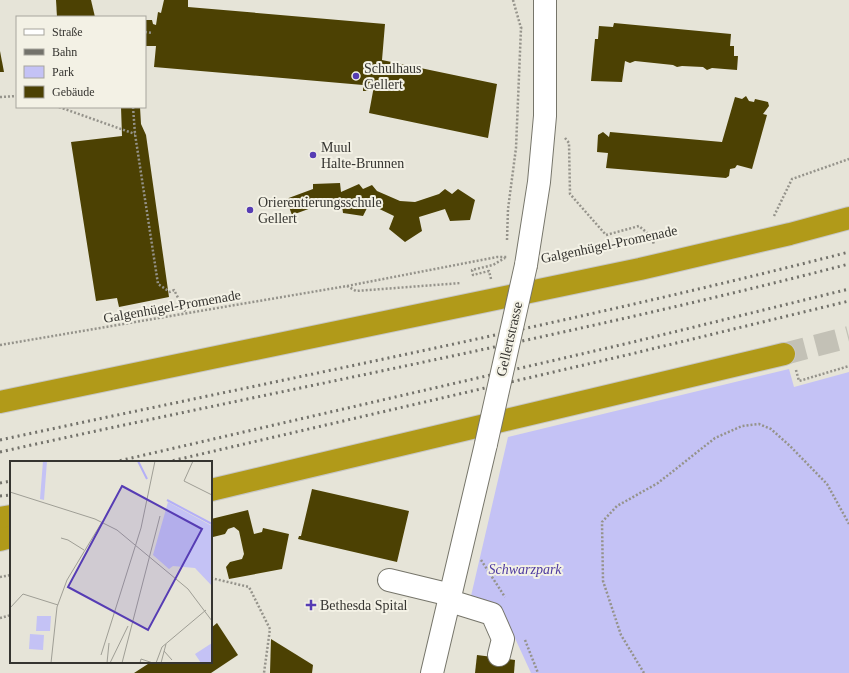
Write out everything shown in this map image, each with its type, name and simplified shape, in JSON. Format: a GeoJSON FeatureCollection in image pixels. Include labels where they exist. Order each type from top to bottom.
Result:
{"type":"FeatureCollection","features":[{"type":"Feature","properties":{"kind":"highway"},"geometry":{"type":"LineString","coordinates":[[0,402],[640,269],[790,234],[849,218]]}},
{"type":"Feature","properties":{"kind":"highway"},"geometry":{"type":"LineString","coordinates":[[212,490],[790,362]]}},
{"type":"Feature","properties":{"kind":"highway"},"geometry":{"type":"LineString","coordinates":[[0,518],[10,516]]}},
{"type":"Feature","properties":{"kind":"highway"},"geometry":{"type":"LineString","coordinates":[[0,540],[10,537]]}},
{"type":"Feature","properties":{"kind":"street","name":"Gellertstrasse"},"geometry":{"type":"LineString","coordinates":[[432,673],[451,598],[486,444],[520,261],[539,182],[546,116],[545,0]]}},
{"type":"Feature","properties":{"kind":"street"},"geometry":{"type":"LineString","coordinates":[[389,580],[451,598],[492,614],[503,638],[499,655]]}},
{"type":"Feature","properties":{"kind":"path"},"geometry":{"type":"LineString","coordinates":[[513,0],[521,28]]}},
{"type":"Feature","properties":{"kind":"path"},"geometry":{"type":"LineString","coordinates":[[146,32],[153,32]]}},
{"type":"Feature","properties":{"kind":"path"},"geometry":{"type":"LineString","coordinates":[[0,97],[16,96]]}},
{"type":"Feature","properties":{"kind":"path"},"geometry":{"type":"LineString","coordinates":[[62,108],[135,134]]}},
{"type":"Feature","properties":{"kind":"path"},"geometry":{"type":"LineString","coordinates":[[133,108],[135,134],[158,284],[170,292],[174,290],[186,313]]}},
{"type":"Feature","properties":{"kind":"path"},"geometry":{"type":"LineString","coordinates":[[546,116],[569,143],[570,194],[606,235],[639,226],[652,237],[654,246]]}},
{"type":"Feature","properties":{"kind":"path"},"geometry":{"type":"LineString","coordinates":[[774,218],[792,179],[849,159]]}},
{"type":"Feature","properties":{"kind":"path","name":"Galgenhügel-Promenade"},"geometry":{"type":"LineString","coordinates":[[647,247],[662,244]]}},
{"type":"Feature","properties":{"kind":"path","name":"Galgenhügel-Promenade"},"geometry":{"type":"LineString","coordinates":[[0,345],[347,286],[497,257],[520,261]]}},
{"type":"Feature","properties":{"kind":"path"},"geometry":{"type":"LineString","coordinates":[[491,279],[489,271],[473,275],[472,270],[520,261]]}},
{"type":"Feature","properties":{"kind":"path"},"geometry":{"type":"LineString","coordinates":[[484,280],[499,277]]}},
{"type":"Feature","properties":{"kind":"path","name":"Galgenhügel-Promenade"},"geometry":{"type":"LineString","coordinates":[[347,286],[356,291],[463,283]]}},
{"type":"Feature","properties":{"kind":"path"},"geometry":{"type":"LineString","coordinates":[[790,362],[799,381],[849,366]]}},
{"type":"Feature","properties":{"kind":"path"},"geometry":{"type":"LineString","coordinates":[[644,673],[622,635],[603,581],[602,522],[617,506],[658,483],[716,438],[742,426],[759,424],[771,429],[827,484],[849,524]]}},
{"type":"Feature","properties":{"kind":"path"},"geometry":{"type":"LineString","coordinates":[[0,577],[10,575]]}},
{"type":"Feature","properties":{"kind":"path"},"geometry":{"type":"LineString","coordinates":[[212,578],[249,587],[270,629],[264,673]]}},
{"type":"Feature","properties":{"kind":"path"},"geometry":{"type":"LineString","coordinates":[[0,618],[10,615]]}},
{"type":"Feature","properties":{"kind":"green space","name":"Schwarzpark"},"geometry":{"type":"Polygon","coordinates":[[[789,369],[794,387],[849,372],[849,673],[531,673],[502,610],[471,596],[508,437],[789,369]]]}},
{"type":"Feature","properties":{"kind":"building"},"geometry":{"type":"Polygon","coordinates":[[[56,0],[91,0],[95,16],[57,16],[56,0]]]}},
{"type":"Feature","properties":{"kind":"building","name":"Schulhaus Gellert"},"geometry":{"type":"Polygon","coordinates":[[[164,0],[188,0],[188,7],[385,24],[382,60],[497,84],[488,138],[369,113],[374,86],[371,85],[371,91],[363,91],[363,85],[154,67],[156,46],[146,46],[146,20],[152,20],[153,24],[156,25],[158,12],[161,13],[164,0]]]}},
{"type":"Feature","properties":{"kind":"building"},"geometry":{"type":"Polygon","coordinates":[[[614,23],[731,34],[730,46],[734,46],[734,56],[738,56],[737,70],[712,68],[707,70],[703,67],[677,67],[673,65],[635,61],[630,63],[625,61],[622,82],[591,81],[595,39],[598,39],[599,26],[613,27],[614,23]]]}},
{"type":"Feature","properties":{"kind":"building"},"geometry":{"type":"Polygon","coordinates":[[[0,51],[4,72],[0,72],[0,51]]]}},
{"type":"Feature","properties":{"kind":"building"},"geometry":{"type":"Polygon","coordinates":[[[746,96],[749,101],[754,102],[755,99],[768,102],[769,106],[763,114],[767,115],[752,169],[737,165],[735,168],[730,169],[729,176],[726,178],[606,168],[608,153],[597,152],[598,135],[603,132],[609,137],[610,132],[722,142],[735,97],[742,99],[746,96]]]}},
{"type":"Feature","properties":{"kind":"building"},"geometry":{"type":"Polygon","coordinates":[[[121,108],[140,108],[141,124],[146,135],[169,297],[119,307],[117,298],[96,301],[71,142],[122,136],[121,108]]]}},
{"type":"Feature","properties":{"kind":"building"},"geometry":{"type":"Polygon","coordinates":[[[340,183],[341,192],[359,184],[363,189],[372,185],[377,191],[400,201],[415,202],[439,194],[445,189],[452,194],[458,189],[475,200],[470,220],[450,221],[445,209],[419,217],[422,231],[405,242],[389,229],[394,216],[369,204],[363,216],[343,213],[341,198],[313,200],[314,207],[292,215],[286,199],[313,189],[313,184],[340,183]]]}},
{"type":"Feature","properties":{"kind":"building"},"geometry":{"type":"Polygon","coordinates":[[[312,489],[409,511],[397,562],[298,539],[299,536],[301,536],[312,489]]]}},
{"type":"Feature","properties":{"kind":"building"},"geometry":{"type":"Polygon","coordinates":[[[248,510],[254,534],[262,532],[263,528],[289,534],[282,569],[229,579],[226,567],[230,562],[242,559],[244,554],[239,531],[234,527],[228,529],[225,534],[213,537],[212,519],[248,510]]]}},
{"type":"Feature","properties":{"kind":"building"},"geometry":{"type":"Polygon","coordinates":[[[217,623],[238,655],[211,673],[134,673],[149,663],[212,663],[212,627],[217,623]]]}},
{"type":"Feature","properties":{"kind":"building"},"geometry":{"type":"Polygon","coordinates":[[[271,639],[313,665],[312,673],[270,673],[271,639]]]}},
{"type":"Feature","properties":{"kind":"building"},"geometry":{"type":"Polygon","coordinates":[[[477,655],[515,660],[514,673],[475,673],[477,655]]]}},
{"type":"Feature","properties":{"kind":"tunnel"},"geometry":{"type":"LineString","coordinates":[[784,354],[849,337]]}},
{"type":"Feature","properties":{"kind":"railway"},"geometry":{"type":"LineString","coordinates":[[0,440],[532,327],[849,252]]}},
{"type":"Feature","properties":{"kind":"railway"},"geometry":{"type":"LineString","coordinates":[[0,452],[532,339],[849,264]]}},
{"type":"Feature","properties":{"kind":"railway"},"geometry":{"type":"LineString","coordinates":[[118,461],[629,343],[849,289]]}},
{"type":"Feature","properties":{"kind":"railway"},"geometry":{"type":"LineString","coordinates":[[171,461],[631,354],[849,301]]}},
{"type":"Feature","properties":{"kind":"railway"},"geometry":{"type":"LineString","coordinates":[[0,483],[10,481]]}},
{"type":"Feature","properties":{"kind":"railway"},"geometry":{"type":"LineString","coordinates":[[0,496],[10,495]]}},
{"type":"Feature","properties":{"kind":"place","name":"Schulhaus Gellert"},"geometry":{"type":"Point","coordinates":[356,76]}},
{"type":"Feature","properties":{"kind":"place","name":"Muul Halte-Brunnen"},"geometry":{"type":"Point","coordinates":[313,155]}},
{"type":"Feature","properties":{"kind":"place","name":"Orierentierungsschule Gellert"},"geometry":{"type":"Point","coordinates":[250,210]}},
{"type":"Feature","properties":{"kind":"place","name":"Bethesda Spital"},"geometry":{"type":"Point","coordinates":[311,605]}}]}
